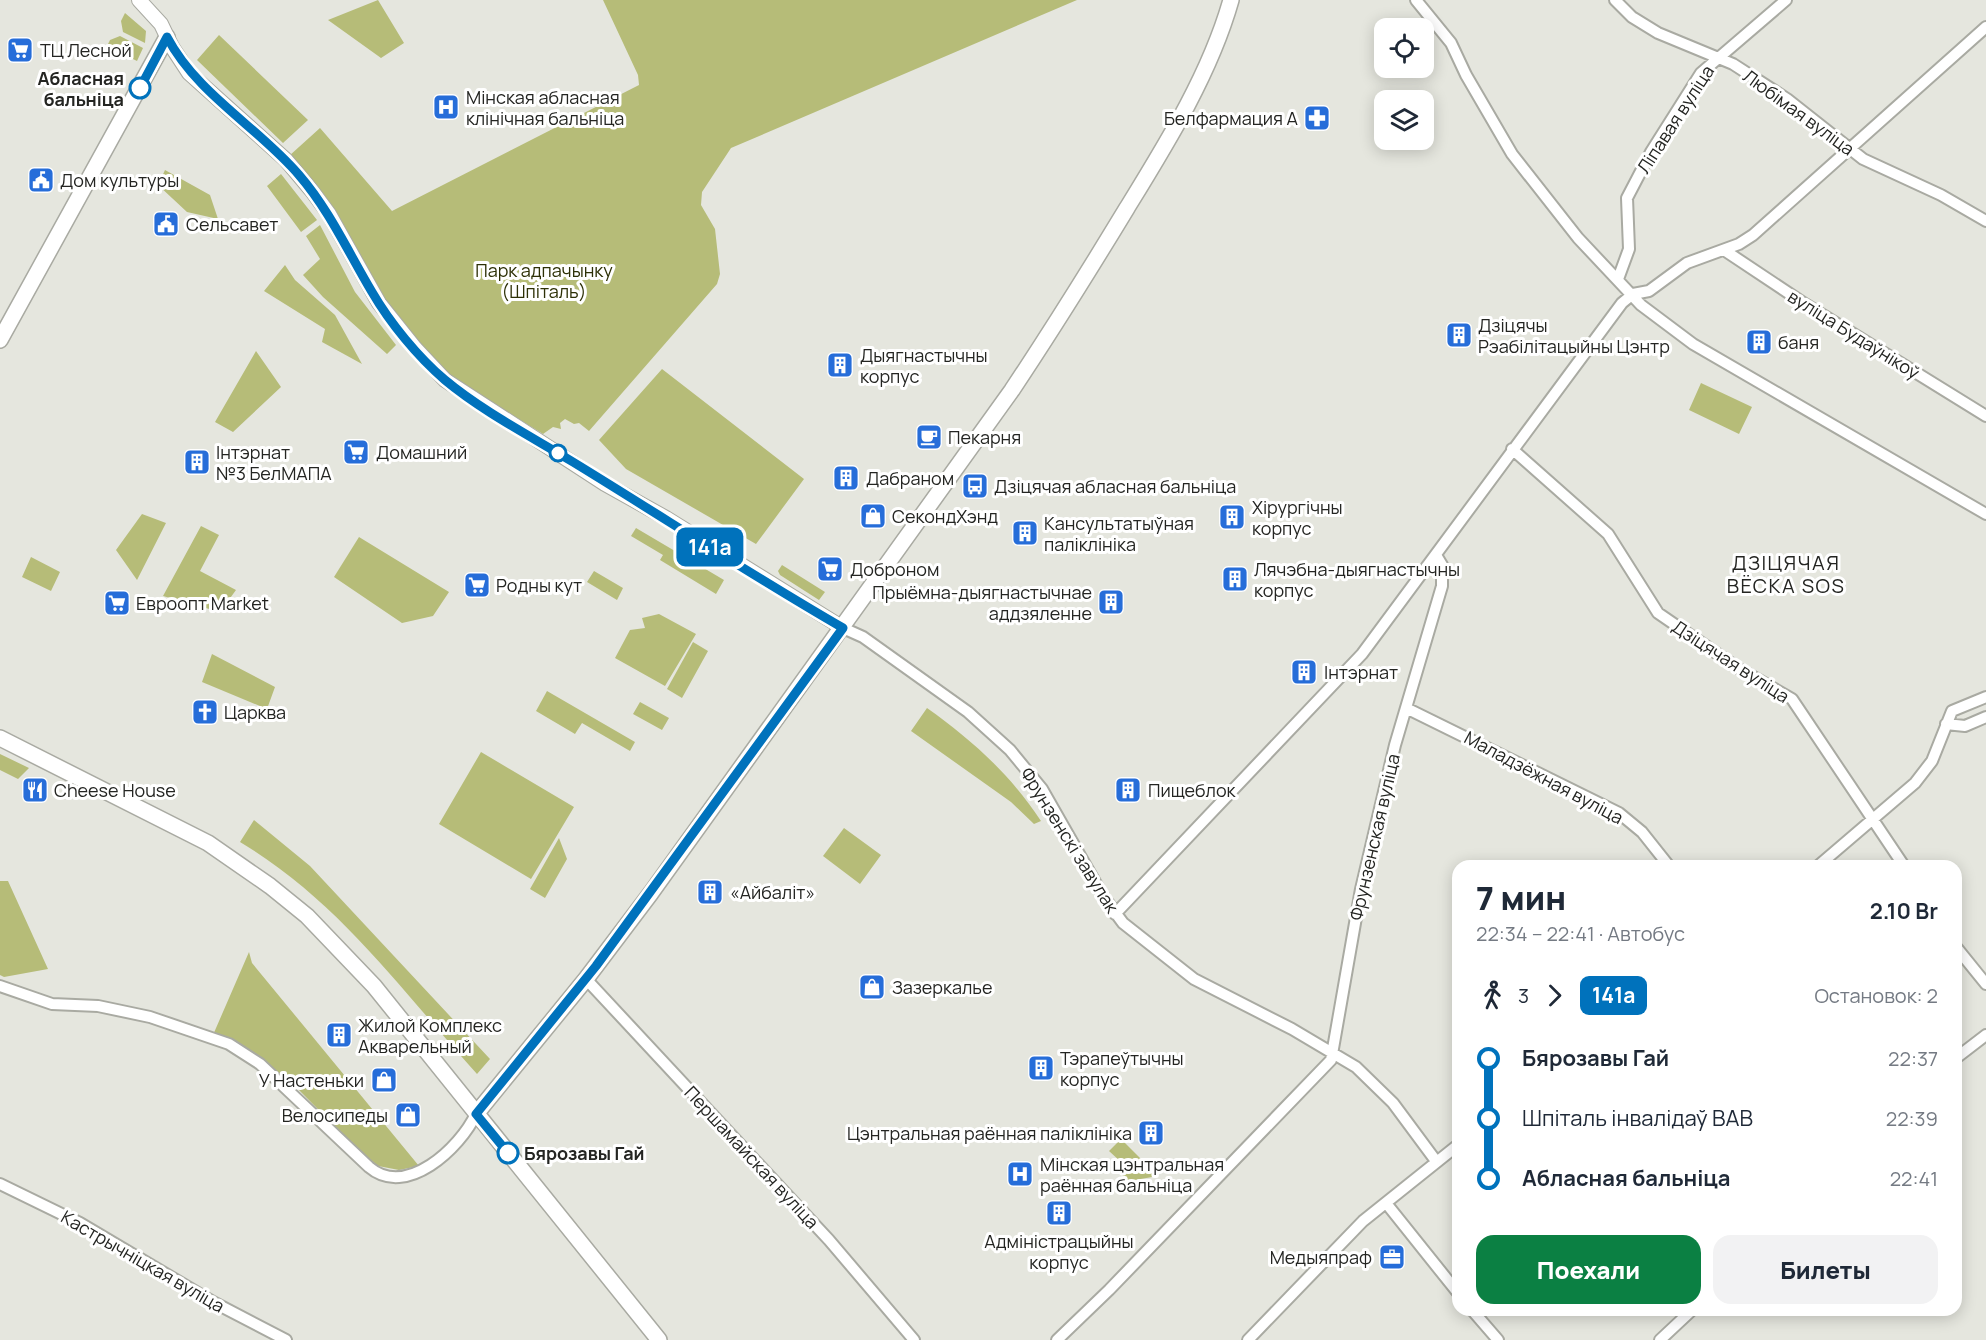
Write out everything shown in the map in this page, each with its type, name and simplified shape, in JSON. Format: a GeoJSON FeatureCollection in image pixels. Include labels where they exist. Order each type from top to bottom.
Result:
{"type":"FeatureCollection","features":[{"type":"Feature","properties":{"kind":"main road"},"geometry":{"type":"LineString","coordinates":[[476,1114],[586,979],[843,628],[1058,322],[1181,115],[1206,64],[1232,0]]}},
{"type":"Feature","properties":{"kind":"main road"},"geometry":{"type":"LineString","coordinates":[[0,340],[6,316],[167,37]]}},
{"type":"Feature","properties":{"kind":"main road"},"geometry":{"type":"LineString","coordinates":[[0,738],[208,843],[270,886],[307,916],[357,966],[659,1340]]}},
{"type":"Feature","properties":{"kind":"street"},"geometry":{"type":"LineString","coordinates":[[139,0],[161,24],[189,73],[289,164],[312,191],[329,214],[379,303],[415,348],[445,380],[605,484],[666,518],[843,628]]}},
{"type":"Feature","properties":{"kind":"street","name":"Любімая вуліца"},"geometry":{"type":"LineString","coordinates":[[1615,0],[1632,17],[1658,33],[1733,64],[1787,99],[1863,159],[1941,195],[1986,221]]}},
{"type":"Feature","properties":{"kind":"street","name":"Ліпавая вуліца"},"geometry":{"type":"LineString","coordinates":[[1618,279],[1629,249],[1627,198],[1651,152],[1701,73],[1786,0]]}},
{"type":"Feature","properties":{"kind":"street"},"geometry":{"type":"LineString","coordinates":[[1419,1],[1451,43],[1466,75],[1512,154],[1550,206],[1659,320],[1693,344],[1986,514]]}},
{"type":"Feature","properties":{"kind":"street"},"geometry":{"type":"LineString","coordinates":[[1115,914],[1362,654],[1615,312],[1633,294],[1649,291],[1687,263],[1724,250],[1753,235],[1986,27]]}},
{"type":"Feature","properties":{"kind":"street","name":"вуліца Будаўнікоў"},"geometry":{"type":"LineString","coordinates":[[1724,250],[1804,304],[1986,416]]}},
{"type":"Feature","properties":{"kind":"street","name":"Дзіцячая вуліца"},"geometry":{"type":"LineString","coordinates":[[1512,449],[1608,534],[1658,613],[1762,684],[1792,699],[1900,860]]}},
{"type":"Feature","properties":{"kind":"street","name":"Фрунзенская вуліца"},"geometry":{"type":"LineString","coordinates":[[1057,1340],[1305,1090],[1324,1069],[1333,1054],[1357,910],[1406,708],[1442,586],[1442,565],[1436,555]]}},
{"type":"Feature","properties":{"kind":"street","name":"Фрунзенскі завулак"},"geometry":{"type":"LineString","coordinates":[[843,628],[862,638],[968,712],[1010,750],[1042,789],[1115,914],[1194,979],[1292,1029],[1356,1067],[1393,1103],[1436,1161]]}},
{"type":"Feature","properties":{"kind":"street"},"geometry":{"type":"LineString","coordinates":[[1825,860],[1926,771],[1952,711],[1986,697]]}},
{"type":"Feature","properties":{"kind":"street","name":"Маладзёжная вуліца"},"geometry":{"type":"LineString","coordinates":[[1406,708],[1619,813],[1642,832],[1664,860]]}},
{"type":"Feature","properties":{"kind":"street"},"geometry":{"type":"LineString","coordinates":[[1946,724],[1965,726],[1986,717]]}},
{"type":"Feature","properties":{"kind":"street"},"geometry":{"type":"LineString","coordinates":[[1962,954],[1986,984]]}},
{"type":"Feature","properties":{"kind":"street","name":"Першамайская вуліца"},"geometry":{"type":"LineString","coordinates":[[586,979],[829,1240],[914,1340]]}},
{"type":"Feature","properties":{"kind":"street"},"geometry":{"type":"LineString","coordinates":[[0,986],[52,1004],[98,1006],[150,1017],[229,1044],[260,1064],[369,1167],[384,1177],[401,1178],[416,1173],[467,1134],[476,1114]]}},
{"type":"Feature","properties":{"kind":"street"},"geometry":{"type":"LineString","coordinates":[[1962,1053],[1986,1035]]}},
{"type":"Feature","properties":{"kind":"street"},"geometry":{"type":"LineString","coordinates":[[1248,1340],[1337,1245],[1452,1149]]}},
{"type":"Feature","properties":{"kind":"street","name":"Кастрычніцкая вуліца"},"geometry":{"type":"LineString","coordinates":[[0,1184],[80,1223],[213,1302],[286,1340]]}},
{"type":"Feature","properties":{"kind":"street"},"geometry":{"type":"LineString","coordinates":[[1386,1203],[1452,1286]]}},
{"type":"Feature","properties":{"kind":"street"},"geometry":{"type":"LineString","coordinates":[[1477,1316],[1498,1340]]}},
{"type":"Feature","properties":{"kind":"street"},"geometry":{"type":"LineString","coordinates":[[1660,1340],[1686,1316]]}},
{"type":"Feature","properties":{"kind":"green space"},"geometry":{"type":"Polygon","coordinates":[[[378,0],[404,43],[381,58],[328,20],[378,0]]]}},
{"type":"Feature","properties":{"kind":"green space","name":"Парк адпачынку (Шпіталь)"},"geometry":{"type":"Polygon","coordinates":[[[603,0],[1077,0],[731,148],[702,192],[701,205],[715,229],[720,274],[717,284],[589,431],[579,423],[574,424],[565,419],[560,423],[561,429],[553,427],[543,434],[433,364],[383,298],[324,196],[289,156],[320,128],[392,211],[639,85],[638,75],[603,0]]]}},
{"type":"Feature","properties":{"kind":"green space"},"geometry":{"type":"Polygon","coordinates":[[[125,13],[146,31],[145,43],[123,32],[121,21],[125,13]]]}},
{"type":"Feature","properties":{"kind":"green space"},"geometry":{"type":"Polygon","coordinates":[[[219,35],[308,120],[283,143],[197,60],[219,35]]]}},
{"type":"Feature","properties":{"kind":"green space"},"geometry":{"type":"Polygon","coordinates":[[[120,36],[143,48],[137,61],[107,46],[110,40],[120,36]]]}},
{"type":"Feature","properties":{"kind":"green space"},"geometry":{"type":"Polygon","coordinates":[[[165,170],[210,195],[218,219],[187,212],[158,185],[165,170]]]}},
{"type":"Feature","properties":{"kind":"green space"},"geometry":{"type":"Polygon","coordinates":[[[281,174],[317,220],[301,232],[267,186],[281,174]]]}},
{"type":"Feature","properties":{"kind":"green space"},"geometry":{"type":"Polygon","coordinates":[[[320,225],[355,292],[396,345],[387,354],[323,297],[303,275],[320,259],[306,236],[320,225]]]}},
{"type":"Feature","properties":{"kind":"green space"},"geometry":{"type":"Polygon","coordinates":[[[285,265],[295,280],[335,315],[362,364],[322,342],[325,329],[264,291],[285,265]]]}},
{"type":"Feature","properties":{"kind":"green space"},"geometry":{"type":"Polygon","coordinates":[[[256,351],[281,387],[233,432],[215,422],[256,351]]]}},
{"type":"Feature","properties":{"kind":"green space"},"geometry":{"type":"Polygon","coordinates":[[[662,369],[804,479],[756,544],[626,469],[599,440],[662,369]]]}},
{"type":"Feature","properties":{"kind":"green space"},"geometry":{"type":"Polygon","coordinates":[[[1701,383],[1752,407],[1739,434],[1689,410],[1701,383]]]}},
{"type":"Feature","properties":{"kind":"green space"},"geometry":{"type":"Polygon","coordinates":[[[142,514],[166,523],[137,580],[116,550],[142,514]]]}},
{"type":"Feature","properties":{"kind":"green space"},"geometry":{"type":"Polygon","coordinates":[[[201,526],[219,535],[200,571],[236,590],[220,612],[163,596],[201,526]]]}},
{"type":"Feature","properties":{"kind":"green space"},"geometry":{"type":"Polygon","coordinates":[[[636,528],[724,580],[716,594],[660,560],[663,555],[631,536],[636,528]]]}},
{"type":"Feature","properties":{"kind":"green space"},"geometry":{"type":"Polygon","coordinates":[[[359,537],[449,592],[433,616],[402,623],[334,577],[359,537]]]}},
{"type":"Feature","properties":{"kind":"green space"},"geometry":{"type":"Polygon","coordinates":[[[31,557],[60,572],[51,591],[22,577],[31,557]]]}},
{"type":"Feature","properties":{"kind":"green space"},"geometry":{"type":"Polygon","coordinates":[[[782,565],[825,592],[819,600],[780,575],[778,571],[782,565]]]}},
{"type":"Feature","properties":{"kind":"green space"},"geometry":{"type":"Polygon","coordinates":[[[594,571],[623,588],[617,600],[587,582],[594,571]]]}},
{"type":"Feature","properties":{"kind":"green space"},"geometry":{"type":"Polygon","coordinates":[[[659,614],[696,634],[665,686],[615,658],[630,630],[645,628],[642,618],[659,614]]]}},
{"type":"Feature","properties":{"kind":"green space"},"geometry":{"type":"Polygon","coordinates":[[[693,642],[708,651],[682,698],[667,689],[693,642]]]}},
{"type":"Feature","properties":{"kind":"green space"},"geometry":{"type":"Polygon","coordinates":[[[212,654],[275,687],[267,709],[202,682],[212,654]]]}},
{"type":"Feature","properties":{"kind":"green space"},"geometry":{"type":"Polygon","coordinates":[[[547,691],[635,742],[630,751],[582,723],[575,734],[536,711],[547,691]]]}},
{"type":"Feature","properties":{"kind":"green space"},"geometry":{"type":"Polygon","coordinates":[[[640,702],[669,718],[662,730],[633,714],[640,702]]]}},
{"type":"Feature","properties":{"kind":"green space"},"geometry":{"type":"Polygon","coordinates":[[[927,708],[989,759],[1016,788],[1041,821],[1034,824],[1011,802],[911,731],[927,708]]]}},
{"type":"Feature","properties":{"kind":"green space"},"geometry":{"type":"Polygon","coordinates":[[[481,752],[574,807],[531,879],[439,824],[481,752]]]}},
{"type":"Feature","properties":{"kind":"green space"},"geometry":{"type":"Polygon","coordinates":[[[0,754],[29,768],[18,779],[0,770],[0,754]]]}},
{"type":"Feature","properties":{"kind":"green space"},"geometry":{"type":"Polygon","coordinates":[[[254,820],[310,866],[490,1059],[477,1074],[395,979],[338,919],[275,865],[240,842],[254,820]]]}},
{"type":"Feature","properties":{"kind":"green space"},"geometry":{"type":"Polygon","coordinates":[[[844,828],[881,855],[860,884],[823,856],[844,828]]]}},
{"type":"Feature","properties":{"kind":"green space"},"geometry":{"type":"Polygon","coordinates":[[[559,838],[567,859],[545,898],[530,889],[559,838]]]}},
{"type":"Feature","properties":{"kind":"green space"},"geometry":{"type":"Polygon","coordinates":[[[0,881],[8,881],[48,969],[4,977],[0,975],[0,881]]]}},
{"type":"Feature","properties":{"kind":"green space"},"geometry":{"type":"Polygon","coordinates":[[[249,952],[252,963],[419,1166],[399,1170],[373,1165],[297,1088],[257,1057],[213,1035],[249,952]]]}},
{"type":"Feature","properties":{"kind":"green space"},"geometry":{"type":"Polygon","coordinates":[[[1121,1139],[1158,1176],[1129,1181],[1122,1175],[1121,1162],[1109,1151],[1121,1139]]]}},
{"type":"Feature","properties":{"kind":"bus line","name":"141а"},"geometry":{"type":"LineString","coordinates":[[140,88],[167,37],[189,73],[289,164],[312,191],[329,214],[379,303],[415,348],[445,380],[605,484],[666,518],[843,628],[596,966],[476,1114],[508,1153]]}},
{"type":"Feature","properties":{"kind":"place","name":"ТЦ Лесной"},"geometry":{"type":"Point","coordinates":[20,50]}},
{"type":"Feature","properties":{"kind":"place","name":"Абласная бальніца"},"geometry":{"type":"Point","coordinates":[140,88]}},
{"type":"Feature","properties":{"kind":"place","name":"Мінская абласная клінічная бальніца"},"geometry":{"type":"Point","coordinates":[446,107]}},
{"type":"Feature","properties":{"kind":"place","name":"Белфармация А"},"geometry":{"type":"Point","coordinates":[1317,118]}},
{"type":"Feature","properties":{"kind":"place","name":"Дом культуры"},"geometry":{"type":"Point","coordinates":[41,180]}},
{"type":"Feature","properties":{"kind":"place","name":"Сельсавет"},"geometry":{"type":"Point","coordinates":[166,224]}},
{"type":"Feature","properties":{"kind":"place","name":"Дзіцячы Рэабілітацыйны Цэнтр"},"geometry":{"type":"Point","coordinates":[1459,335]}},
{"type":"Feature","properties":{"kind":"place","name":"баня"},"geometry":{"type":"Point","coordinates":[1759,342]}},
{"type":"Feature","properties":{"kind":"place","name":"Дыягнастычны корпус"},"geometry":{"type":"Point","coordinates":[840,365]}},
{"type":"Feature","properties":{"kind":"place","name":"Пекарня"},"geometry":{"type":"Point","coordinates":[929,437]}},
{"type":"Feature","properties":{"kind":"place","name":"Домашний"},"geometry":{"type":"Point","coordinates":[356,452]}},
{"type":"Feature","properties":{"kind":"place","name":"Інтэрнат №3 БелМАПА"},"geometry":{"type":"Point","coordinates":[197,462]}},
{"type":"Feature","properties":{"kind":"place","name":"Дабраном"},"geometry":{"type":"Point","coordinates":[846,478]}},
{"type":"Feature","properties":{"kind":"place","name":"Дзіцячая абласная бальніца"},"geometry":{"type":"Point","coordinates":[975,486]}},
{"type":"Feature","properties":{"kind":"place","name":"СекондХэнд"},"geometry":{"type":"Point","coordinates":[873,516]}},
{"type":"Feature","properties":{"kind":"place","name":"Хірургічны корпус"},"geometry":{"type":"Point","coordinates":[1232,517]}},
{"type":"Feature","properties":{"kind":"place","name":"Кансультатыўная паліклініка"},"geometry":{"type":"Point","coordinates":[1025,533]}},
{"type":"Feature","properties":{"kind":"place","name":"Доброном"},"geometry":{"type":"Point","coordinates":[830,569]}},
{"type":"Feature","properties":{"kind":"place","name":"Лячэбна-дыягнастычны корпус"},"geometry":{"type":"Point","coordinates":[1235,579]}},
{"type":"Feature","properties":{"kind":"place","name":"Родны кут"},"geometry":{"type":"Point","coordinates":[477,585]}},
{"type":"Feature","properties":{"kind":"place","name":"Прыёмна-дыягнастычнае аддзяленне"},"geometry":{"type":"Point","coordinates":[1111,602]}},
{"type":"Feature","properties":{"kind":"place","name":"Евроопт Market"},"geometry":{"type":"Point","coordinates":[117,603]}},
{"type":"Feature","properties":{"kind":"place","name":"Інтэрнат"},"geometry":{"type":"Point","coordinates":[1304,672]}},
{"type":"Feature","properties":{"kind":"place","name":"Царква"},"geometry":{"type":"Point","coordinates":[205,712]}},
{"type":"Feature","properties":{"kind":"place","name":"Cheese House"},"geometry":{"type":"Point","coordinates":[35,790]}},
{"type":"Feature","properties":{"kind":"place","name":"Пищеблок"},"geometry":{"type":"Point","coordinates":[1128,790]}},
{"type":"Feature","properties":{"kind":"place","name":"«Айбаліт»"},"geometry":{"type":"Point","coordinates":[710,892]}},
{"type":"Feature","properties":{"kind":"place","name":"Зазеркалье"},"geometry":{"type":"Point","coordinates":[872,987]}},
{"type":"Feature","properties":{"kind":"place","name":"Жилой Комплекс Акварельный"},"geometry":{"type":"Point","coordinates":[339,1035]}},
{"type":"Feature","properties":{"kind":"place","name":"Тэрапеўтычны корпус"},"geometry":{"type":"Point","coordinates":[1041,1068]}},
{"type":"Feature","properties":{"kind":"place","name":"У Настеньки"},"geometry":{"type":"Point","coordinates":[384,1080]}},
{"type":"Feature","properties":{"kind":"place","name":"Велосипеды"},"geometry":{"type":"Point","coordinates":[408,1115]}},
{"type":"Feature","properties":{"kind":"place","name":"Цэнтральная раённая паліклініка"},"geometry":{"type":"Point","coordinates":[1151,1133]}},
{"type":"Feature","properties":{"kind":"place","name":"Бярозавы Гай"},"geometry":{"type":"Point","coordinates":[508,1153]}},
{"type":"Feature","properties":{"kind":"place","name":"Мінская цэнтральная раённая бальніца"},"geometry":{"type":"Point","coordinates":[1020,1174]}},
{"type":"Feature","properties":{"kind":"place","name":"Адміністрацыйны корпус"},"geometry":{"type":"Point","coordinates":[1059,1213]}},
{"type":"Feature","properties":{"kind":"place","name":"Медыяпраф"},"geometry":{"type":"Point","coordinates":[1392,1257]}},
{"type":"Feature","properties":{"kind":"district","name":"ДЗІЦЯЧАЯ ВЁСКА SOS"},"geometry":{"type":"Point","coordinates":[1786,574]}}]}
